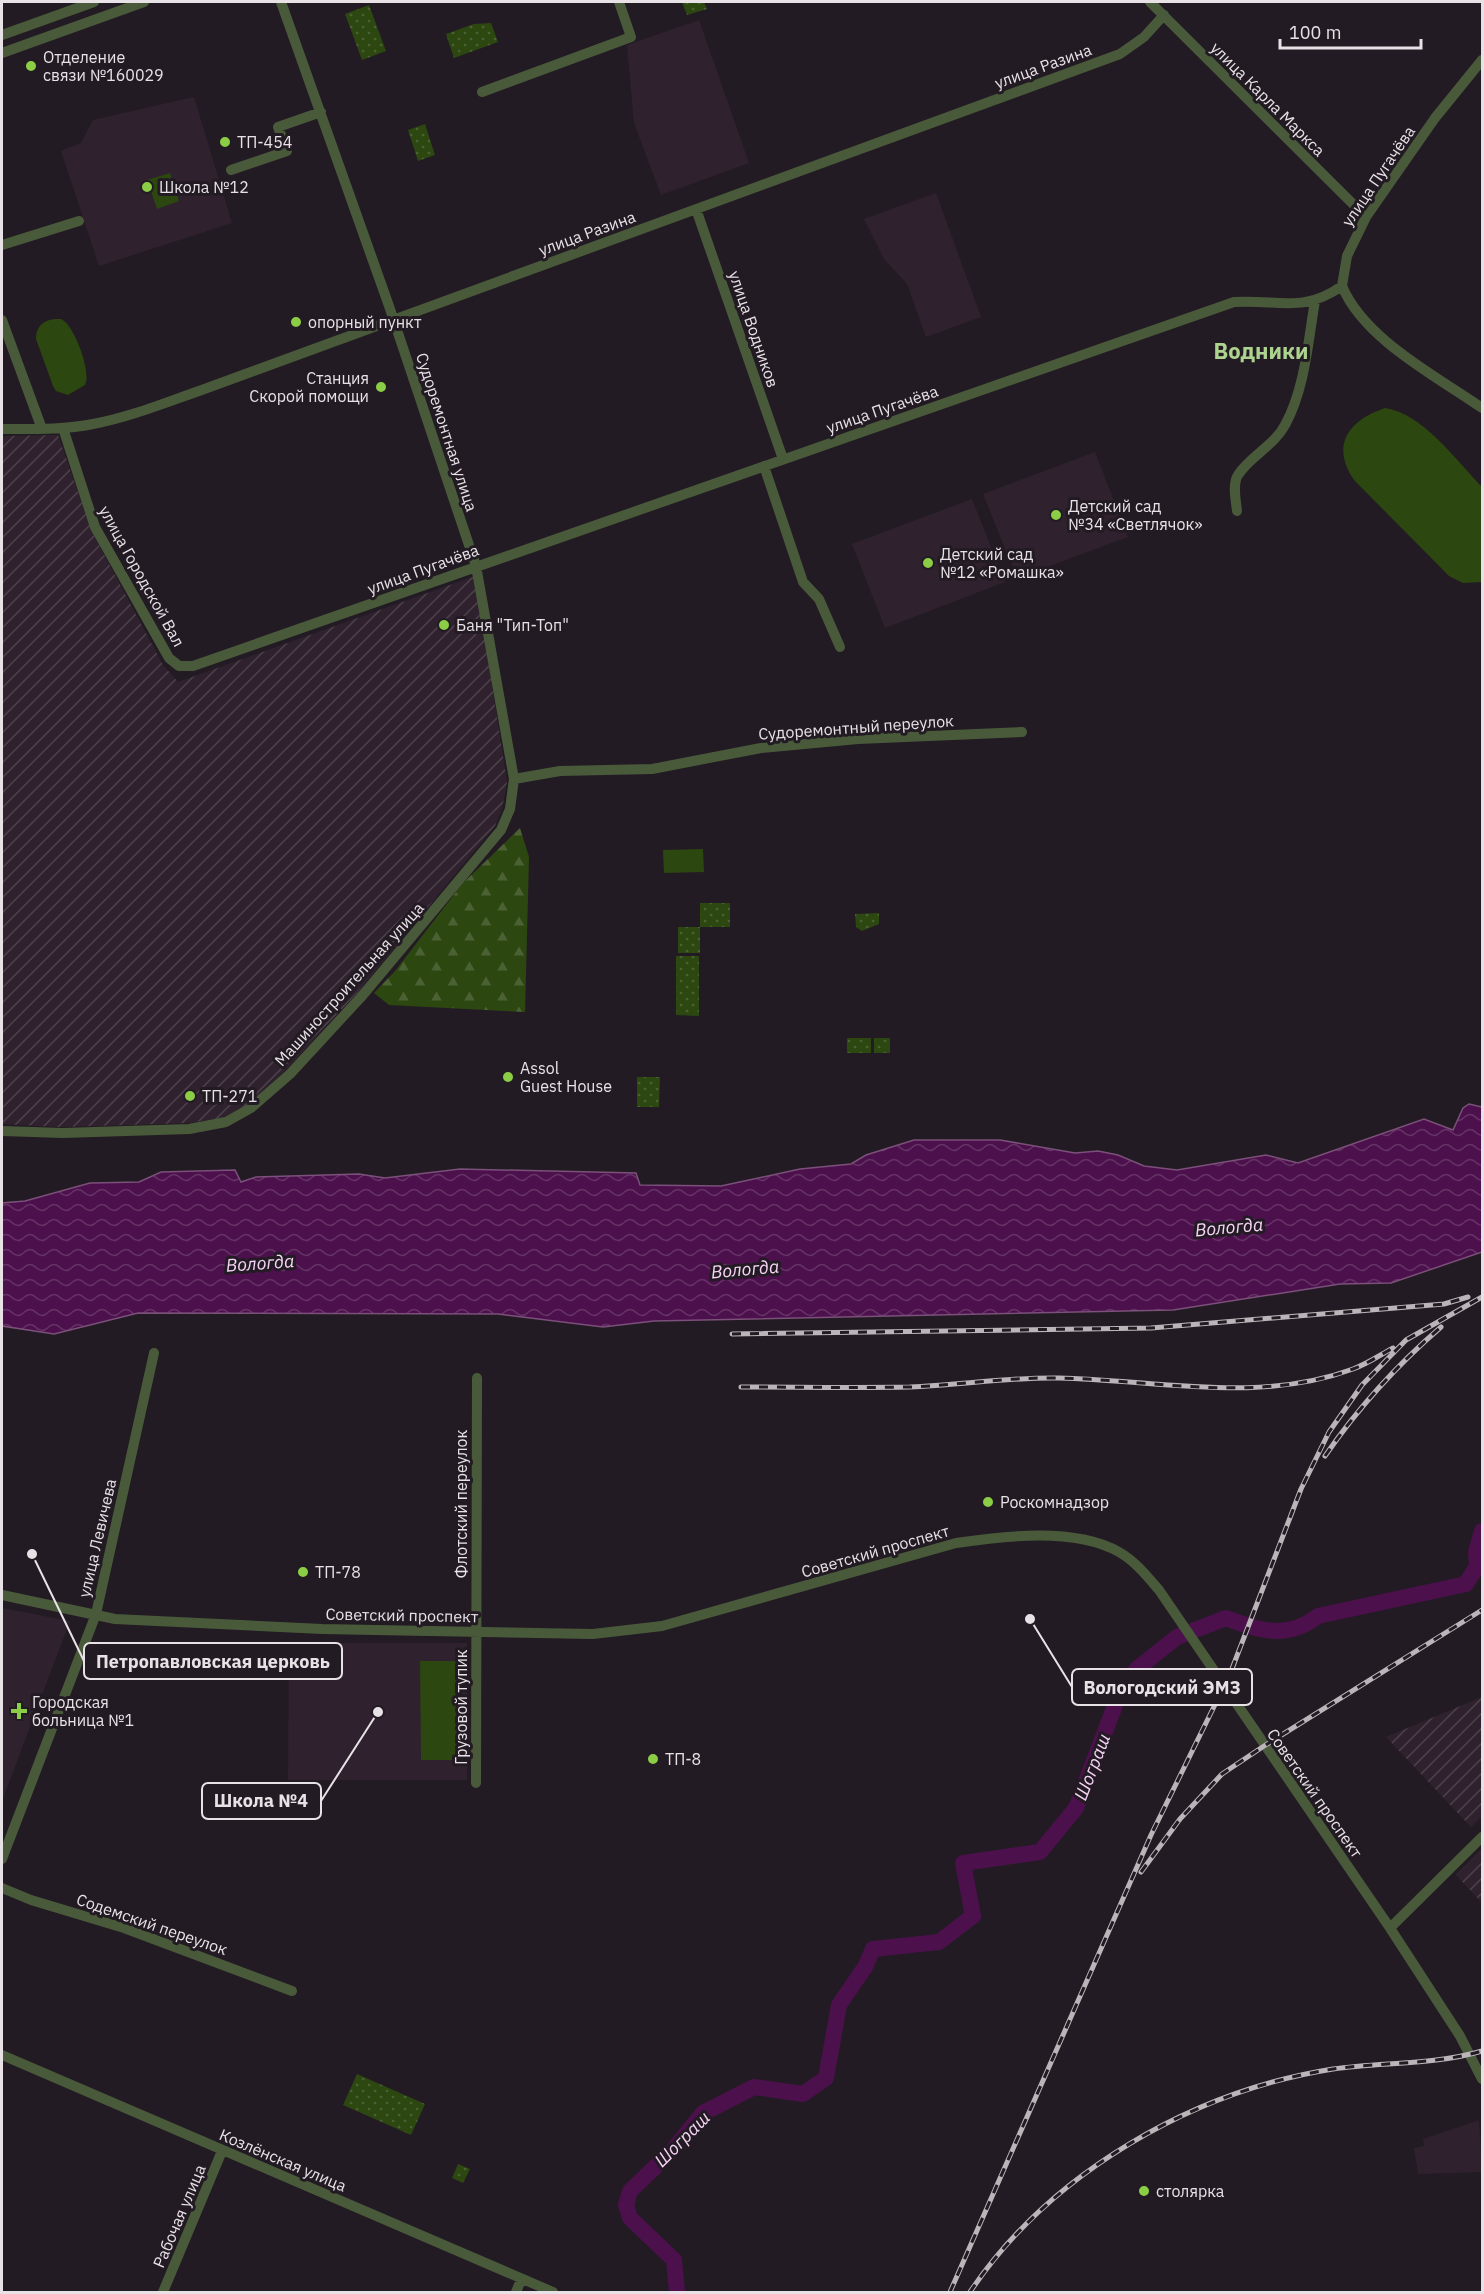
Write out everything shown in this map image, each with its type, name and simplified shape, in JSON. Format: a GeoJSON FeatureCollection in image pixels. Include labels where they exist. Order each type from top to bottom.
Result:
{"type":"FeatureCollection","features":[{"type":"Feature","properties":{"kind":"street"},"geometry":{"type":"LineString","coordinates":[[2,35],[94,2]]}},
{"type":"Feature","properties":{"kind":"street"},"geometry":{"type":"LineString","coordinates":[[2,53],[144,2]]}},
{"type":"Feature","properties":{"kind":"street","name":"Судоремонтная улица"},"geometry":{"type":"LineString","coordinates":[[281,2],[393,319],[476,566],[514,779]]}},
{"type":"Feature","properties":{"kind":"street"},"geometry":{"type":"LineString","coordinates":[[482,92],[631,37],[619,2]]}},
{"type":"Feature","properties":{"kind":"street","name":"улица Карла Маркса"},"geometry":{"type":"LineString","coordinates":[[1150,2],[1366,217]]}},
{"type":"Feature","properties":{"kind":"street","name":"улица Разина"},"geometry":{"type":"LineString","coordinates":[[2,429],[63,428],[126,416],[1120,54],[1144,37],[1164,15]]}},
{"type":"Feature","properties":{"kind":"street","name":"улица Пугачёва"},"geometry":{"type":"LineString","coordinates":[[179,666],[193,666],[1234,302],[1257,300],[1296,305],[1315,301],[1342,286],[1347,256],[1366,217],[1435,118],[1482,60]]}},
{"type":"Feature","properties":{"kind":"street"},"geometry":{"type":"LineString","coordinates":[[231,170],[287,151],[278,127],[321,112]]}},
{"type":"Feature","properties":{"kind":"street","name":"улица Водников"},"geometry":{"type":"LineString","coordinates":[[696,209],[783,459]]}},
{"type":"Feature","properties":{"kind":"street"},"geometry":{"type":"LineString","coordinates":[[2,244],[79,221]]}},
{"type":"Feature","properties":{"kind":"street"},"geometry":{"type":"LineString","coordinates":[[1342,286],[1355,311],[1383,338],[1482,408]]}},
{"type":"Feature","properties":{"kind":"street"},"geometry":{"type":"LineString","coordinates":[[1237,511],[1235,491],[1237,476],[1269,447],[1285,426],[1298,391],[1315,301]]}},
{"type":"Feature","properties":{"kind":"street"},"geometry":{"type":"LineString","coordinates":[[2,320],[42,429]]}},
{"type":"Feature","properties":{"kind":"street","name":"улица Городской Вал"},"geometry":{"type":"LineString","coordinates":[[63,428],[95,527],[169,658],[179,666]]}},
{"type":"Feature","properties":{"kind":"street"},"geometry":{"type":"LineString","coordinates":[[764,466],[802,582],[819,599],[840,647]]}},
{"type":"Feature","properties":{"kind":"street","name":"Судоремонтный переулок"},"geometry":{"type":"LineString","coordinates":[[514,779],[560,771],[652,769],[772,747],[858,739],[1022,732]]}},
{"type":"Feature","properties":{"kind":"street","name":"Машиностроительная улица"},"geometry":{"type":"LineString","coordinates":[[2,1131],[63,1133],[189,1129],[226,1122],[251,1108],[290,1074],[362,996],[501,830],[510,809],[514,779]]}},
{"type":"Feature","properties":{"kind":"street","name":"улица Левичева"},"geometry":{"type":"LineString","coordinates":[[2,1859],[96,1614],[154,1353]]}},
{"type":"Feature","properties":{"kind":"street","name":"Флотский переулок"},"geometry":{"type":"LineString","coordinates":[[476,1631],[477,1378]]}},
{"type":"Feature","properties":{"kind":"street","name":"Советский проспект"},"geometry":{"type":"LineString","coordinates":[[2,1595],[115,1619],[322,1629],[593,1634],[662,1626],[941,1547],[999,1536],[1074,1539],[1098,1543],[1118,1551],[1144,1573],[1176,1614],[1390,1928],[1460,2037],[1482,2079]]}},
{"type":"Feature","properties":{"kind":"street","name":"Грузовой тупик"},"geometry":{"type":"LineString","coordinates":[[476,1631],[476,1783]]}},
{"type":"Feature","properties":{"kind":"street"},"geometry":{"type":"LineString","coordinates":[[1390,1928],[1482,1837]]}},
{"type":"Feature","properties":{"kind":"street","name":"Содемский переулок"},"geometry":{"type":"LineString","coordinates":[[2,1888],[31,1900],[124,1928],[292,1991]]}},
{"type":"Feature","properties":{"kind":"street","name":"Козлёнская улица"},"geometry":{"type":"LineString","coordinates":[[2,2055],[553,2292]]}},
{"type":"Feature","properties":{"kind":"street","name":"Рабочая улица"},"geometry":{"type":"LineString","coordinates":[[163,2292],[222,2151]]}},
{"type":"Feature","properties":{"kind":"street"},"geometry":{"type":"LineString","coordinates":[[516,2292],[521,2280]]}},
{"type":"Feature","properties":{"kind":"shaded area"},"geometry":{"type":"Polygon","coordinates":[[[699,20],[749,163],[661,195],[634,123],[627,45],[699,20]]]}},
{"type":"Feature","properties":{"kind":"shaded area","name":"Школа №12"},"geometry":{"type":"Polygon","coordinates":[[[194,97],[232,223],[99,266],[61,151],[81,143],[93,120],[194,97]]]}},
{"type":"Feature","properties":{"kind":"shaded area"},"geometry":{"type":"Polygon","coordinates":[[[936,193],[981,317],[926,337],[907,284],[884,259],[864,219],[936,193]]]}},
{"type":"Feature","properties":{"kind":"shaded area"},"geometry":{"type":"Polygon","coordinates":[[[58,435],[92,532],[163,665],[178,682],[475,576],[507,782],[502,809],[495,826],[358,992],[286,1070],[247,1105],[224,1118],[187,1123],[61,1127],[2,1124],[2,436],[58,435]]]}},
{"type":"Feature","properties":{"kind":"shaded area","name":"Детский сад №34 «Светлячок»"},"geometry":{"type":"Polygon","coordinates":[[[1095,452],[1128,537],[1017,578],[983,494],[1095,452]]]}},
{"type":"Feature","properties":{"kind":"shaded area","name":"Детский сад №12 «Ромашка»"},"geometry":{"type":"Polygon","coordinates":[[[972,499],[1005,582],[885,628],[852,544],[972,499]]]}},
{"type":"Feature","properties":{"kind":"shaded area","name":"Городская больница №1"},"geometry":{"type":"Polygon","coordinates":[[[2,1608],[70,1621],[2,1801],[2,1608]]]}},
{"type":"Feature","properties":{"kind":"shaded area"},"geometry":{"type":"Polygon","coordinates":[[[289,1643],[467,1643],[467,1780],[288,1780],[289,1643]]]}},
{"type":"Feature","properties":{"kind":"shaded area"},"geometry":{"type":"Polygon","coordinates":[[[1482,1697],[1482,1816],[1471,1827],[1386,1737],[1482,1697]]]}},
{"type":"Feature","properties":{"kind":"shaded area"},"geometry":{"type":"Polygon","coordinates":[[[1482,1849],[1482,1903],[1456,1875],[1482,1849]]]}},
{"type":"Feature","properties":{"kind":"shaded area"},"geometry":{"type":"Polygon","coordinates":[[[1479,2120],[1482,2172],[1418,2174],[1414,2148],[1424,2146],[1423,2139],[1479,2120]]]}},
{"type":"Feature","properties":{"kind":"green space"},"geometry":{"type":"Polygon","coordinates":[[[682,2],[704,2],[707,9],[687,15],[682,2]]]}},
{"type":"Feature","properties":{"kind":"green space"},"geometry":{"type":"Polygon","coordinates":[[[369,5],[386,51],[362,60],[345,14],[369,5]]]}},
{"type":"Feature","properties":{"kind":"green space"},"geometry":{"type":"Polygon","coordinates":[[[491,23],[498,42],[454,58],[446,34],[474,24],[491,23]]]}},
{"type":"Feature","properties":{"kind":"green space"},"geometry":{"type":"Polygon","coordinates":[[[425,124],[435,155],[418,161],[408,130],[425,124]]]}},
{"type":"Feature","properties":{"kind":"green space"},"geometry":{"type":"Polygon","coordinates":[[[170,173],[179,201],[157,209],[147,180],[170,173]]]}},
{"type":"Feature","properties":{"kind":"green space"},"geometry":{"type":"Polygon","coordinates":[[[52,319],[61,319],[76,339],[84,360],[87,379],[85,385],[68,395],[56,391],[53,386],[36,339],[40,325],[52,319]]]}},
{"type":"Feature","properties":{"kind":"green space"},"geometry":{"type":"Polygon","coordinates":[[[1385,408],[1399,412],[1425,428],[1450,451],[1482,487],[1482,582],[1463,583],[1449,576],[1354,480],[1344,456],[1347,435],[1362,419],[1385,408]]]}},
{"type":"Feature","properties":{"kind":"green space"},"geometry":{"type":"Polygon","coordinates":[[[520,828],[529,857],[525,1012],[389,1005],[374,993],[395,971],[463,883],[520,828]]]}},
{"type":"Feature","properties":{"kind":"green space"},"geometry":{"type":"Polygon","coordinates":[[[703,849],[704,872],[664,873],[663,850],[703,849]]]}},
{"type":"Feature","properties":{"kind":"green space"},"geometry":{"type":"Polygon","coordinates":[[[700,903],[730,903],[730,927],[700,927],[700,903]]]}},
{"type":"Feature","properties":{"kind":"green space"},"geometry":{"type":"Polygon","coordinates":[[[879,913],[879,924],[862,931],[856,927],[855,914],[879,913]]]}},
{"type":"Feature","properties":{"kind":"green space"},"geometry":{"type":"Polygon","coordinates":[[[678,927],[700,927],[700,953],[678,953],[678,927]]]}},
{"type":"Feature","properties":{"kind":"green space"},"geometry":{"type":"Polygon","coordinates":[[[676,956],[699,956],[699,1016],[676,1015],[676,956]]]}},
{"type":"Feature","properties":{"kind":"green space"},"geometry":{"type":"Polygon","coordinates":[[[847,1038],[871,1038],[871,1053],[847,1053],[847,1038]]]}},
{"type":"Feature","properties":{"kind":"green space"},"geometry":{"type":"Polygon","coordinates":[[[874,1038],[890,1038],[890,1053],[874,1053],[874,1038]]]}},
{"type":"Feature","properties":{"kind":"green space"},"geometry":{"type":"Polygon","coordinates":[[[637,1077],[660,1077],[659,1107],[637,1107],[637,1077]]]}},
{"type":"Feature","properties":{"kind":"green space"},"geometry":{"type":"Polygon","coordinates":[[[420,1661],[458,1661],[459,1760],[421,1760],[420,1661]]]}},
{"type":"Feature","properties":{"kind":"green space"},"geometry":{"type":"Polygon","coordinates":[[[357,2074],[425,2104],[411,2135],[343,2105],[357,2074]]]}},
{"type":"Feature","properties":{"kind":"green space"},"geometry":{"type":"Polygon","coordinates":[[[458,2164],[470,2169],[463,2183],[452,2178],[458,2164]]]}},
{"type":"Feature","properties":{"kind":"water","name":"Вологда"},"geometry":{"type":"Polygon","coordinates":[[[1469,1104],[1482,1107],[1482,1252],[1391,1283],[1340,1284],[1173,1310],[654,1321],[603,1327],[498,1314],[138,1313],[54,1334],[2,1326],[2,1203],[25,1201],[90,1183],[139,1182],[161,1172],[235,1170],[241,1182],[256,1177],[359,1174],[385,1178],[460,1169],[636,1173],[640,1185],[721,1186],[800,1169],[851,1164],[866,1155],[914,1140],[1000,1140],[1075,1153],[1098,1151],[1118,1155],[1144,1166],[1177,1170],[1266,1155],[1298,1163],[1424,1119],[1453,1130],[1463,1108],[1469,1104]]]}},
{"type":"Feature","properties":{"kind":"waterway","name":"Шограш"},"geometry":{"type":"LineString","coordinates":[[677,2292],[674,2260],[630,2218],[626,2205],[630,2191],[673,2150],[703,2113],[754,2087],[803,2094],[826,2078],[839,2005],[865,1967],[873,1949],[939,1942],[973,1916],[963,1863],[1040,1852],[1076,1808],[1122,1687],[1138,1668],[1177,1637],[1226,1618],[1250,1627],[1284,1631],[1307,1624],[1318,1616],[1466,1584],[1477,1566],[1476,1552],[1482,1531]]}},
{"type":"Feature","properties":{"kind":"railway"},"geometry":{"type":"LineString","coordinates":[[732,1334],[1151,1328],[1444,1304],[1468,1297]]}},
{"type":"Feature","properties":{"kind":"railway"},"geometry":{"type":"LineString","coordinates":[[950,2292],[1151,1835],[1230,1674],[1301,1489],[1329,1432],[1362,1385],[1406,1340],[1482,1297]]}},
{"type":"Feature","properties":{"kind":"railway"},"geometry":{"type":"LineString","coordinates":[[1325,1456],[1379,1388],[1441,1327]]}},
{"type":"Feature","properties":{"kind":"railway"},"geometry":{"type":"LineString","coordinates":[[741,1387],[910,1387],[1059,1378],[1244,1388],[1317,1380],[1358,1367],[1393,1348]]}},
{"type":"Feature","properties":{"kind":"railway"},"geometry":{"type":"LineString","coordinates":[[1141,1872],[1180,1819],[1222,1774],[1482,1610]]}},
{"type":"Feature","properties":{"kind":"railway"},"geometry":{"type":"LineString","coordinates":[[970,2292],[1003,2249],[1041,2210],[1083,2175],[1129,2144],[1178,2118],[1228,2096],[1280,2080],[1333,2069],[1446,2059],[1482,2051]]}},
{"type":"Feature","properties":{"kind":"place","name":"Отделение связи №160029"},"geometry":{"type":"Point","coordinates":[31,66]}},
{"type":"Feature","properties":{"kind":"place","name":"ТП-454"},"geometry":{"type":"Point","coordinates":[225,142]}},
{"type":"Feature","properties":{"kind":"place","name":"Школа №12"},"geometry":{"type":"Point","coordinates":[147,187]}},
{"type":"Feature","properties":{"kind":"place","name":"опорный пункт"},"geometry":{"type":"Point","coordinates":[296,322]}},
{"type":"Feature","properties":{"kind":"place","name":"Станция Скорой помощи"},"geometry":{"type":"Point","coordinates":[381,387]}},
{"type":"Feature","properties":{"kind":"place","name":"Детский сад №34 «Светлячок»"},"geometry":{"type":"Point","coordinates":[1056,515]}},
{"type":"Feature","properties":{"kind":"place","name":"Детский сад №12 «Ромашка»"},"geometry":{"type":"Point","coordinates":[928,563]}},
{"type":"Feature","properties":{"kind":"place","name":"Баня \"Тип-Топ\""},"geometry":{"type":"Point","coordinates":[444,625]}},
{"type":"Feature","properties":{"kind":"place","name":"Assol Guest House"},"geometry":{"type":"Point","coordinates":[508,1077]}},
{"type":"Feature","properties":{"kind":"place","name":"ТП-271"},"geometry":{"type":"Point","coordinates":[190,1096]}},
{"type":"Feature","properties":{"kind":"place","name":"Роскомнадзор"},"geometry":{"type":"Point","coordinates":[988,1502]}},
{"type":"Feature","properties":{"kind":"place","name":"Петропавловская церковь"},"geometry":{"type":"Point","coordinates":[32,1554]}},
{"type":"Feature","properties":{"kind":"place","name":"ТП-78"},"geometry":{"type":"Point","coordinates":[303,1572]}},
{"type":"Feature","properties":{"kind":"place","name":"Вологодский ЭМЗ"},"geometry":{"type":"Point","coordinates":[1030,1619]}},
{"type":"Feature","properties":{"kind":"place","name":"Городская больница №1"},"geometry":{"type":"Point","coordinates":[19,1711]}},
{"type":"Feature","properties":{"kind":"place","name":"Школа №4"},"geometry":{"type":"Point","coordinates":[378,1712]}},
{"type":"Feature","properties":{"kind":"place","name":"ТП-8"},"geometry":{"type":"Point","coordinates":[653,1759]}},
{"type":"Feature","properties":{"kind":"place","name":"столярка"},"geometry":{"type":"Point","coordinates":[1144,2191]}},
{"type":"Feature","properties":{"kind":"district","name":"Водники"},"geometry":{"type":"Point","coordinates":[1261,350]}}]}
